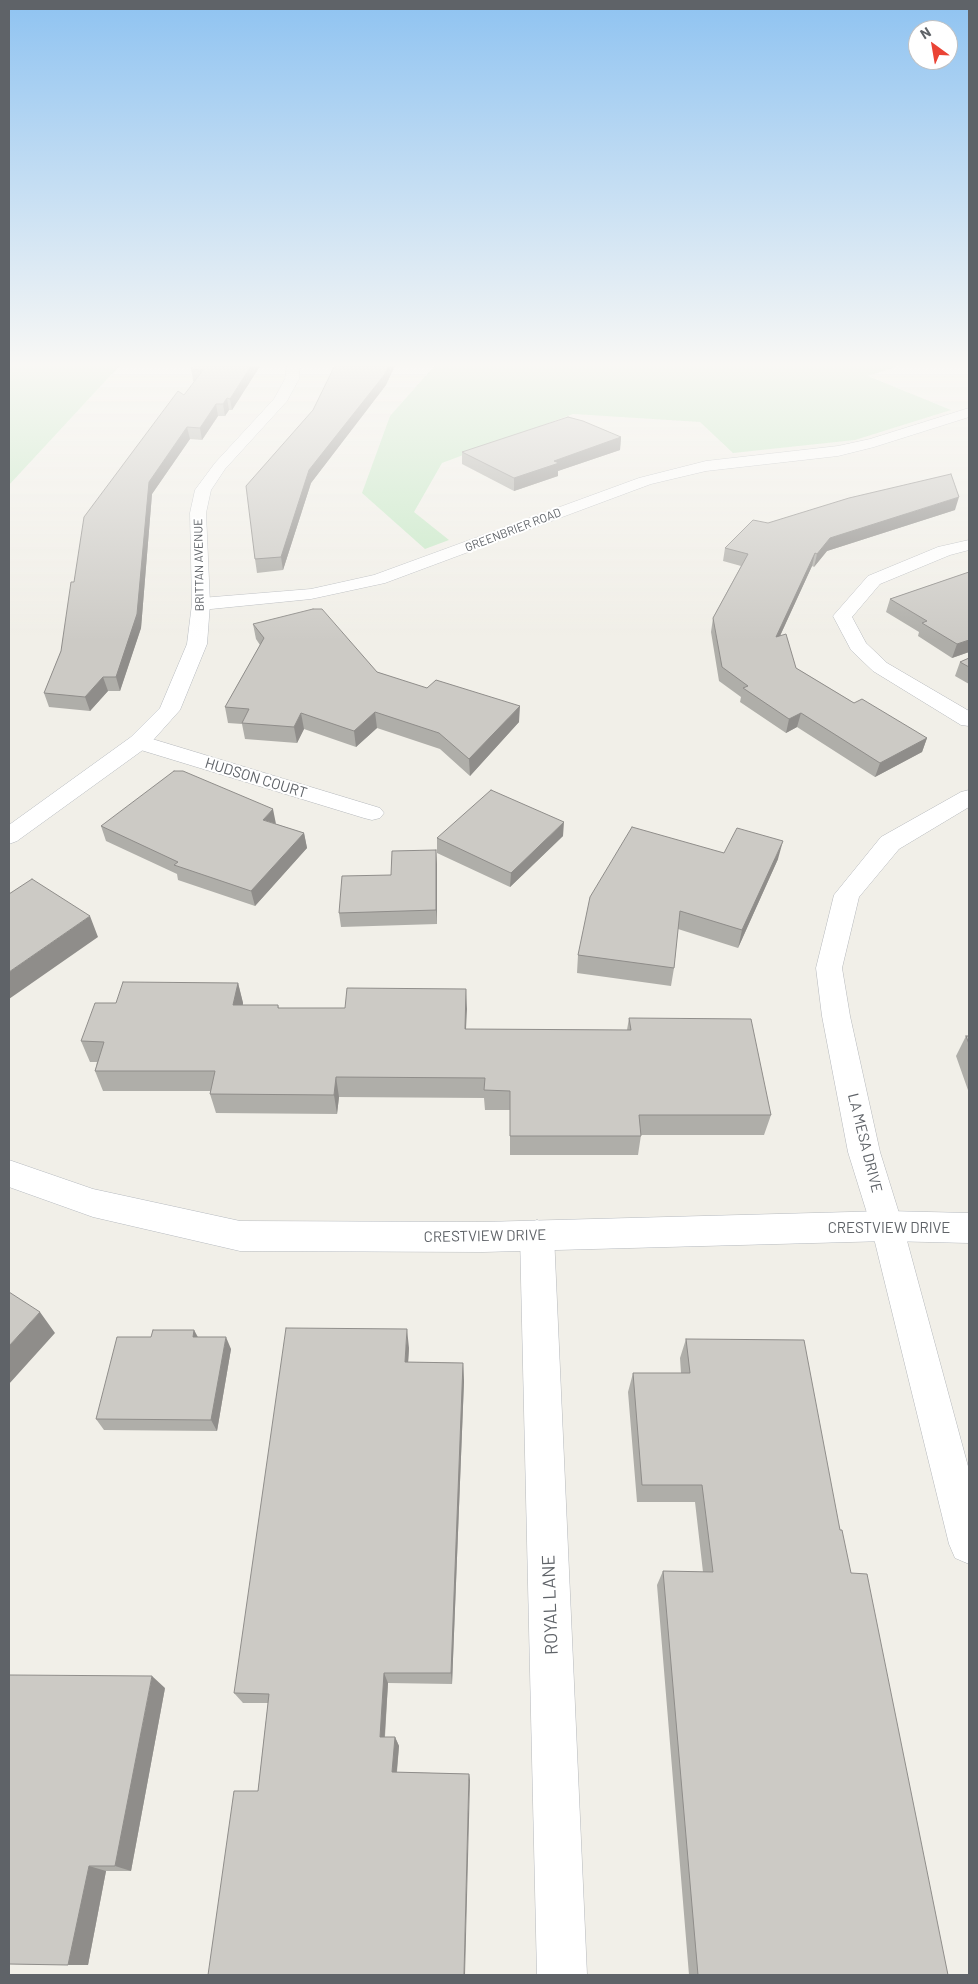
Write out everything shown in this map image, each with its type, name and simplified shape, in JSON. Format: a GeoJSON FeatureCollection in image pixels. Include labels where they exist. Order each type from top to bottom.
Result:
{"type":"FeatureCollection","features":[{"type":"Feature","properties":{"kind":"street","name":"BRITTAN AVENUE"},"geometry":{"type":"LineString","coordinates":[[9,836],[139,742],[170,710],[197,644],[201,604],[198,513],[203,490],[230,456]]}},
{"type":"Feature","properties":{"kind":"street","name":"GREENBRIER ROAD"},"geometry":{"type":"LineString","coordinates":[[201,604],[311,594],[379,580],[645,481],[706,466],[792,456]]}},
{"type":"Feature","properties":{"kind":"street"},"geometry":{"type":"LineString","coordinates":[[969,545],[944,551],[874,580],[842,616],[858,646],[880,667],[969,720]]}},
{"type":"Feature","properties":{"kind":"street","name":"HUDSON COURT"},"geometry":{"type":"LineString","coordinates":[[139,742],[372,813]]}},
{"type":"Feature","properties":{"kind":"street","name":"LA MESA DRIVE"},"geometry":{"type":"LineString","coordinates":[[969,797],[890,843],[847,894],[829,968],[836,1016],[864,1152],[887,1226],[969,1544]]}},
{"type":"Feature","properties":{"kind":"street","name":"CRESTVIEW DRIVE"},"geometry":{"type":"LineString","coordinates":[[9,1172],[93,1203],[240,1236],[537,1235],[887,1226],[969,1228]]}},
{"type":"Feature","properties":{"kind":"street","name":"ROYAL LANE"},"geometry":{"type":"LineString","coordinates":[[537,1235],[562,1975]]}},
{"type":"Feature","properties":{"kind":"green space"},"geometry":{"type":"Polygon","coordinates":[[[9,456],[36,456],[9,485],[9,456]]]}},
{"type":"Feature","properties":{"kind":"green space"},"geometry":{"type":"Polygon","coordinates":[[[376,456],[462,456],[442,463],[414,512],[449,540],[425,549],[362,493],[376,456]]]}},
{"type":"Feature","properties":{"kind":"building"},"geometry":{"type":"Polygon","coordinates":[[[130,456],[167,456],[149,482],[137,614],[116,677],[103,677],[85,697],[44,693],[61,651],[71,582],[74,582],[84,517],[130,456]]]}},
{"type":"Feature","properties":{"kind":"building"},"geometry":{"type":"Polygon","coordinates":[[[273,456],[320,456],[309,470],[281,557],[255,559],[246,486],[273,456]]]}},
{"type":"Feature","properties":{"kind":"building"},"geometry":{"type":"Polygon","coordinates":[[[469,456],[569,456],[554,461],[559,463],[514,478],[469,456]]]}},
{"type":"Feature","properties":{"kind":"building"},"geometry":{"type":"Polygon","coordinates":[[[951,474],[959,497],[830,538],[817,554],[815,553],[776,637],[786,634],[796,668],[854,703],[862,699],[927,738],[880,763],[801,713],[789,719],[743,688],[748,686],[722,667],[713,618],[748,554],[725,548],[753,520],[768,523],[849,498],[951,474]]]}},
{"type":"Feature","properties":{"kind":"building"},"geometry":{"type":"Polygon","coordinates":[[[969,572],[969,640],[957,644],[922,623],[927,621],[890,599],[969,572]]]}},
{"type":"Feature","properties":{"kind":"building"},"geometry":{"type":"Polygon","coordinates":[[[313,609],[322,609],[377,672],[427,688],[436,680],[520,706],[469,759],[439,733],[375,712],[354,731],[301,713],[294,727],[242,723],[249,709],[225,707],[264,638],[253,624],[313,609]]]}},
{"type":"Feature","properties":{"kind":"building"},"geometry":{"type":"Polygon","coordinates":[[[969,658],[969,667],[960,662],[969,658]]]}},
{"type":"Feature","properties":{"kind":"building"},"geometry":{"type":"Polygon","coordinates":[[[174,771],[183,771],[273,809],[263,820],[304,833],[251,891],[174,865],[178,862],[101,826],[174,771]]]}},
{"type":"Feature","properties":{"kind":"building"},"geometry":{"type":"Polygon","coordinates":[[[491,790],[564,822],[511,873],[437,838],[491,790]]]}},
{"type":"Feature","properties":{"kind":"building"},"geometry":{"type":"Polygon","coordinates":[[[632,827],[724,853],[737,828],[783,841],[742,930],[680,911],[674,968],[578,955],[590,897],[632,827]]]}},
{"type":"Feature","properties":{"kind":"building"},"geometry":{"type":"Polygon","coordinates":[[[436,850],[436,910],[339,913],[342,876],[391,875],[392,851],[436,850]]]}},
{"type":"Feature","properties":{"kind":"building"},"geometry":{"type":"Polygon","coordinates":[[[32,879],[90,916],[9,972],[9,894],[32,879]]]}},
{"type":"Feature","properties":{"kind":"building"},"geometry":{"type":"Polygon","coordinates":[[[123,982],[238,983],[233,1005],[278,1005],[278,1008],[345,1008],[347,988],[466,989],[465,1029],[631,1030],[629,1018],[751,1019],[771,1115],[639,1115],[641,1136],[510,1136],[510,1091],[484,1090],[485,1078],[336,1077],[334,1095],[210,1094],[215,1071],[95,1071],[104,1042],[81,1041],[95,1003],[116,1003],[123,982]]]}},
{"type":"Feature","properties":{"kind":"building"},"geometry":{"type":"Polygon","coordinates":[[[9,1292],[40,1312],[9,1346],[9,1292]]]}},
{"type":"Feature","properties":{"kind":"building"},"geometry":{"type":"Polygon","coordinates":[[[286,1328],[407,1329],[405,1362],[463,1363],[451,1673],[384,1673],[380,1737],[395,1737],[392,1772],[469,1774],[464,1975],[208,1975],[234,1791],[258,1791],[269,1694],[234,1693],[286,1328]]]}},
{"type":"Feature","properties":{"kind":"building"},"geometry":{"type":"Polygon","coordinates":[[[153,1330],[194,1330],[193,1337],[226,1337],[211,1420],[96,1419],[117,1337],[151,1337],[153,1330]]]}},
{"type":"Feature","properties":{"kind":"building"},"geometry":{"type":"Polygon","coordinates":[[[686,1339],[804,1340],[840,1530],[842,1530],[851,1573],[867,1574],[948,1975],[698,1975],[663,1571],[713,1572],[702,1485],[642,1485],[633,1373],[690,1373],[686,1339]]]}},
{"type":"Feature","properties":{"kind":"building"},"geometry":{"type":"Polygon","coordinates":[[[9,1675],[152,1676],[115,1866],[89,1866],[68,1965],[9,1964],[9,1675]]]}}]}
